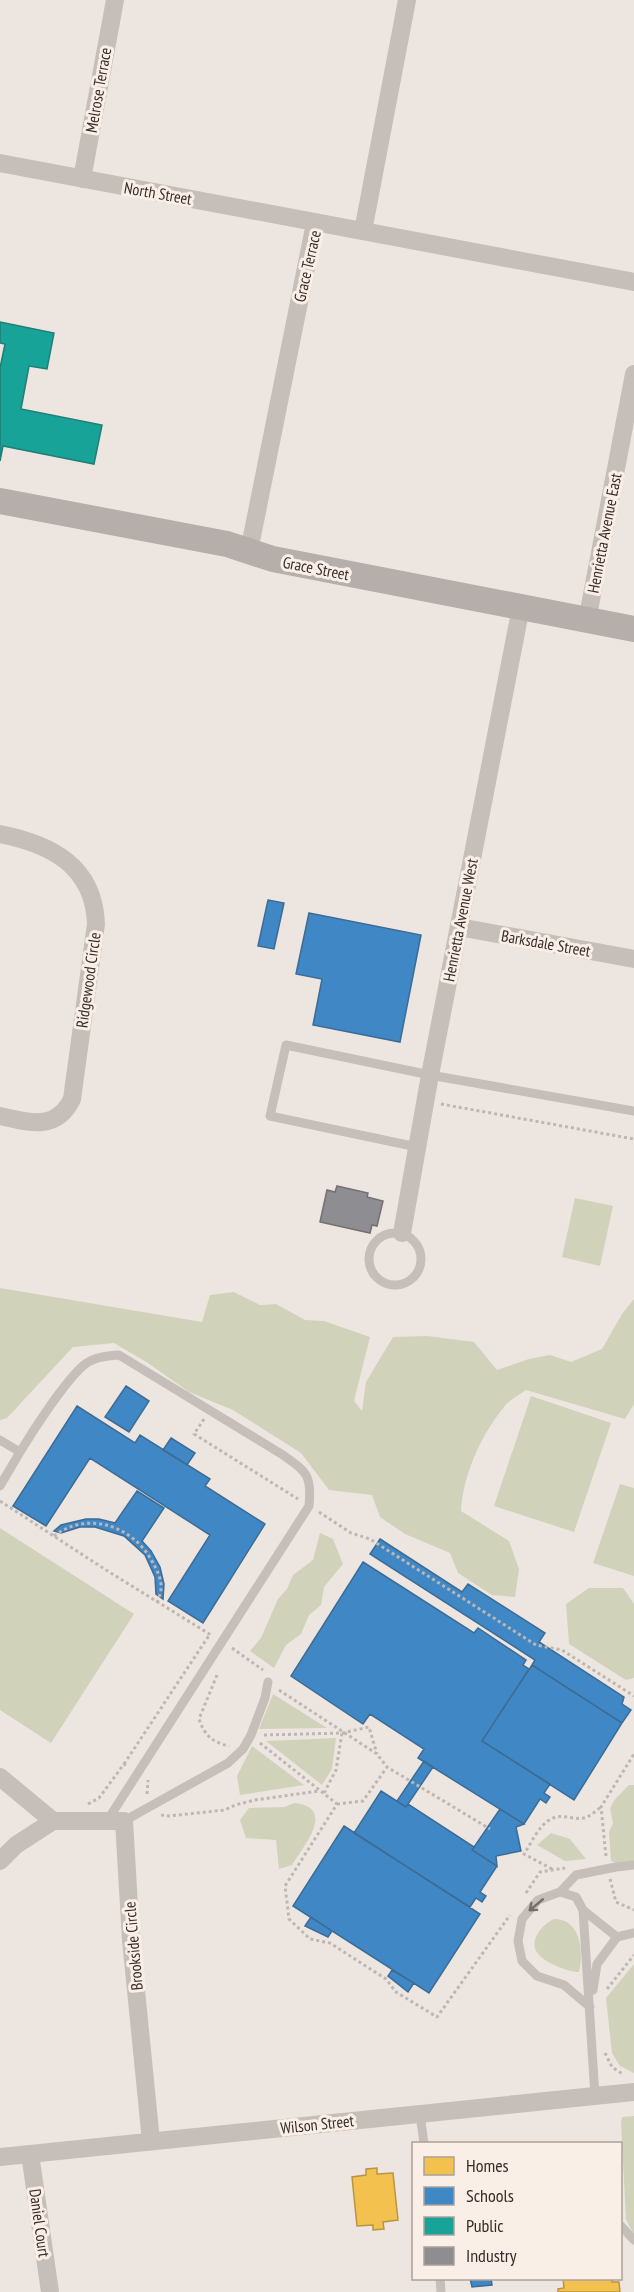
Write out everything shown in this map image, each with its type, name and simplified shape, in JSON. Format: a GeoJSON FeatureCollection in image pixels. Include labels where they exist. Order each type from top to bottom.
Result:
{"type":"FeatureCollection","features":[{"type":"Feature","properties":{"kind":"main road","name":"Grace Street"},"geometry":{"type":"LineString","coordinates":[[0,501],[227,544],[273,560],[634,629]]}},
{"type":"Feature","properties":{"kind":"street","name":"Melrose Terrace"},"geometry":{"type":"LineString","coordinates":[[82,179],[115,0]]}},
{"type":"Feature","properties":{"kind":"street"},"geometry":{"type":"LineString","coordinates":[[407,0],[363,231],[634,282]]}},
{"type":"Feature","properties":{"kind":"street","name":"North Street"},"geometry":{"type":"LineString","coordinates":[[0,163],[315,223]]}},
{"type":"Feature","properties":{"kind":"street","name":"Grace Terrace"},"geometry":{"type":"LineString","coordinates":[[249,551],[315,223],[363,231]]}},
{"type":"Feature","properties":{"kind":"street","name":"Henrietta Avenue East"},"geometry":{"type":"LineString","coordinates":[[587,621],[634,374]]}},
{"type":"Feature","properties":{"kind":"street","name":"Henrietta Avenue West"},"geometry":{"type":"LineString","coordinates":[[402,1233],[430,1075],[521,607]]}},
{"type":"Feature","properties":{"kind":"street","name":"Ridgewood Circle"},"geometry":{"type":"LineString","coordinates":[[0,834],[37,843],[70,863],[87,883],[96,907],[96,924],[72,1099],[67,1109],[55,1118],[39,1123],[0,1116]]}},
{"type":"Feature","properties":{"kind":"street","name":"Barksdale Street"},"geometry":{"type":"LineString","coordinates":[[459,927],[634,959]]}},
{"type":"Feature","properties":{"kind":"street"},"geometry":{"type":"LineString","coordinates":[[0,1777],[53,1821]]}},
{"type":"Feature","properties":{"kind":"street"},"geometry":{"type":"LineString","coordinates":[[0,1861],[16,1845],[53,1821],[115,1821]]}},
{"type":"Feature","properties":{"kind":"street","name":"Brookside Circle"},"geometry":{"type":"LineString","coordinates":[[115,1821],[131,1940],[151,2141]]}},
{"type":"Feature","properties":{"kind":"street","name":"Wilson Street"},"geometry":{"type":"LineString","coordinates":[[0,2157],[596,2096],[631,2084]]}},
{"type":"Feature","properties":{"kind":"street","name":"Daniel Court"},"geometry":{"type":"LineString","coordinates":[[30,2154],[50,2292]]}},
{"type":"Feature","properties":{"kind":"lane"},"geometry":{"type":"LineString","coordinates":[[417,1147],[270,1116],[286,1045],[430,1075],[634,1111]]}},
{"type":"Feature","properties":{"kind":"lane"},"geometry":{"type":"LineString","coordinates":[[402,1233],[416,1242],[422,1257],[418,1273],[406,1284],[389,1285],[375,1277],[369,1261],[373,1245],[385,1234],[402,1233]]}},
{"type":"Feature","properties":{"kind":"lane"},"geometry":{"type":"LineString","coordinates":[[0,1486],[20,1452],[67,1385],[84,1365],[101,1356],[119,1355],[300,1467],[311,1483],[309,1506],[222,1641],[115,1821]]}},
{"type":"Feature","properties":{"kind":"lane"},"geometry":{"type":"LineString","coordinates":[[0,1440],[20,1452]]}},
{"type":"Feature","properties":{"kind":"lane"},"geometry":{"type":"LineString","coordinates":[[115,1821],[228,1763],[243,1749],[251,1735],[265,1698],[268,1682]]}},
{"type":"Feature","properties":{"kind":"lane"},"geometry":{"type":"LineString","coordinates":[[590,2007],[564,1985],[537,1976],[522,1961],[518,1941],[522,1919],[538,1900],[560,1892],[576,1875],[634,1865]]}},
{"type":"Feature","properties":{"kind":"lane"},"geometry":{"type":"LineString","coordinates":[[560,1892],[576,1897],[583,1910],[617,1937]]}},
{"type":"Feature","properties":{"kind":"lane"},"geometry":{"type":"LineString","coordinates":[[583,1910],[596,2096]]}},
{"type":"Feature","properties":{"kind":"lane"},"geometry":{"type":"LineString","coordinates":[[590,2007],[597,1964],[617,1937],[634,1933]]}},
{"type":"Feature","properties":{"kind":"lane"},"geometry":{"type":"LineString","coordinates":[[420,2114],[424,2142]]}},
{"type":"Feature","properties":{"kind":"lane"},"geometry":{"type":"LineString","coordinates":[[622,2225],[634,2240]]}},
{"type":"Feature","properties":{"kind":"path"},"geometry":{"type":"LineString","coordinates":[[426,1101],[634,1139]]}},
{"type":"Feature","properties":{"kind":"path"},"geometry":{"type":"LineString","coordinates":[[194,1434],[351,1533],[370,1539],[536,1646],[562,1650],[634,1696]]}},
{"type":"Feature","properties":{"kind":"path"},"geometry":{"type":"LineString","coordinates":[[0,1501],[157,1603],[222,1641]]}},
{"type":"Feature","properties":{"kind":"path"},"geometry":{"type":"LineString","coordinates":[[54,1536],[66,1528],[97,1523],[116,1528],[134,1538],[143,1547],[160,1577],[161,1589],[157,1603]]}},
{"type":"Feature","properties":{"kind":"path"},"geometry":{"type":"LineString","coordinates":[[124,1764],[210,1634]]}},
{"type":"Feature","properties":{"kind":"path"},"geometry":{"type":"LineString","coordinates":[[237,1652],[268,1673],[268,1682],[377,1754]]}},
{"type":"Feature","properties":{"kind":"path"},"geometry":{"type":"LineString","coordinates":[[221,1667],[199,1719],[203,1732],[215,1743],[243,1749]]}},
{"type":"Feature","properties":{"kind":"path"},"geometry":{"type":"LineString","coordinates":[[251,1735],[342,1733],[369,1727],[377,1754],[387,1767],[490,1829]]}},
{"type":"Feature","properties":{"kind":"path"},"geometry":{"type":"LineString","coordinates":[[324,1794],[336,1770],[342,1733]]}},
{"type":"Feature","properties":{"kind":"path"},"geometry":{"type":"LineString","coordinates":[[251,1735],[337,1804],[363,1801],[387,1767]]}},
{"type":"Feature","properties":{"kind":"path"},"geometry":{"type":"LineString","coordinates":[[554,1870],[524,1854],[543,1825],[552,1818],[562,1816],[576,1819],[588,1817],[601,1808],[634,1754]]}},
{"type":"Feature","properties":{"kind":"path"},"geometry":{"type":"LineString","coordinates":[[337,1804],[285,1886],[289,1919],[310,1939],[330,1943],[386,1979],[396,1992],[437,2016],[513,1911]]}},
{"type":"Feature","properties":{"kind":"path"},"geometry":{"type":"LineString","coordinates":[[601,1808],[607,1869],[615,1902],[634,1910]]}},
{"type":"Feature","properties":{"kind":"path"},"geometry":{"type":"LineString","coordinates":[[520,1901],[540,1872],[575,1866]]}},
{"type":"Feature","properties":{"kind":"path"},"geometry":{"type":"LineString","coordinates":[[607,1989],[634,1955]]}},
{"type":"Feature","properties":{"kind":"path"},"geometry":{"type":"LineString","coordinates":[[604,2042],[605,2053],[612,2067],[631,2084]]}},
{"type":"Feature","properties":{"kind":"green space"},"geometry":{"type":"Polygon","coordinates":[[[575,1198],[613,1206],[600,1266],[562,1257],[575,1198]]]}},
{"type":"Feature","properties":{"kind":"green space"},"geometry":{"type":"Polygon","coordinates":[[[0,1288],[202,1322],[210,1295],[234,1292],[260,1305],[276,1304],[305,1320],[324,1321],[370,1337],[354,1401],[362,1411],[366,1382],[393,1337],[427,1336],[474,1342],[497,1370],[529,1359],[550,1355],[571,1362],[602,1349],[622,1314],[634,1299],[634,1404],[625,1419],[526,1390],[504,1407],[488,1430],[469,1470],[461,1511],[509,1541],[519,1569],[515,1597],[492,1595],[458,1573],[450,1553],[405,1534],[380,1517],[372,1495],[329,1490],[301,1453],[233,1410],[189,1392],[148,1363],[114,1343],[73,1347],[7,1418],[0,1420],[0,1288]]]}},
{"type":"Feature","properties":{"kind":"green space"},"geometry":{"type":"Polygon","coordinates":[[[531,1396],[611,1423],[574,1532],[494,1506],[531,1396]]]}},
{"type":"Feature","properties":{"kind":"green space"},"geometry":{"type":"Polygon","coordinates":[[[620,1484],[634,1488],[634,1576],[593,1563],[620,1484]]]}},
{"type":"Feature","properties":{"kind":"green space"},"geometry":{"type":"Polygon","coordinates":[[[0,1528],[134,1614],[51,1743],[0,1710],[0,1528]]]}},
{"type":"Feature","properties":{"kind":"green space"},"geometry":{"type":"Polygon","coordinates":[[[320,1533],[333,1539],[343,1564],[324,1587],[321,1605],[309,1615],[301,1634],[286,1645],[274,1668],[250,1651],[261,1638],[278,1599],[287,1589],[293,1575],[313,1560],[320,1533]]]}},
{"type":"Feature","properties":{"kind":"green space"},"geometry":{"type":"Polygon","coordinates":[[[589,1588],[623,1588],[634,1604],[634,1678],[626,1680],[569,1644],[566,1604],[589,1588]]]}},
{"type":"Feature","properties":{"kind":"green space"},"geometry":{"type":"Polygon","coordinates":[[[273,1694],[327,1728],[259,1729],[273,1694]]]}},
{"type":"Feature","properties":{"kind":"green space"},"geometry":{"type":"Polygon","coordinates":[[[336,1738],[332,1769],[322,1785],[266,1741],[336,1738]]]}},
{"type":"Feature","properties":{"kind":"green space"},"geometry":{"type":"Polygon","coordinates":[[[252,1746],[304,1785],[240,1795],[237,1776],[252,1746]]]}},
{"type":"Feature","properties":{"kind":"green space"},"geometry":{"type":"Polygon","coordinates":[[[629,1785],[634,1785],[634,1861],[617,1863],[611,1861],[609,1832],[613,1823],[610,1808],[615,1799],[629,1785]]]}},
{"type":"Feature","properties":{"kind":"green space"},"geometry":{"type":"Polygon","coordinates":[[[294,1803],[307,1806],[314,1812],[314,1828],[292,1865],[279,1869],[276,1840],[246,1838],[240,1820],[249,1808],[285,1807],[294,1803]]]}},
{"type":"Feature","properties":{"kind":"green space"},"geometry":{"type":"Polygon","coordinates":[[[551,1833],[570,1839],[586,1859],[565,1861],[537,1845],[551,1833]]]}},
{"type":"Feature","properties":{"kind":"green space"},"geometry":{"type":"Polygon","coordinates":[[[554,1919],[563,1920],[575,1930],[581,1955],[579,1972],[553,1965],[536,1951],[534,1946],[537,1935],[544,1925],[554,1919]]]}},
{"type":"Feature","properties":{"kind":"green space"},"geometry":{"type":"Polygon","coordinates":[[[634,1964],[634,2073],[620,2066],[612,2053],[606,1998],[634,1964]]]}},
{"type":"Feature","properties":{"kind":"green space"},"geometry":{"type":"Polygon","coordinates":[[[634,2116],[634,2235],[626,2219],[622,2117],[634,2116]]]}},
{"type":"Feature","properties":{"kind":"building: Homes"},"geometry":{"type":"Polygon","coordinates":[[[377,2168],[377,2174],[393,2173],[398,2220],[383,2222],[384,2229],[373,2230],[373,2225],[357,2226],[352,2177],[366,2175],[366,2169],[377,2168]]]}},
{"type":"Feature","properties":{"kind":"building: Homes"},"geometry":{"type":"Polygon","coordinates":[[[563,2280],[612,2280],[612,2282],[619,2282],[620,2292],[558,2292],[558,2289],[564,2288],[563,2280]]]}},
{"type":"Feature","properties":{"kind":"building: Schools"},"geometry":{"type":"Polygon","coordinates":[[[268,900],[284,903],[274,949],[258,946],[268,900]]]}},
{"type":"Feature","properties":{"kind":"building: Schools"},"geometry":{"type":"Polygon","coordinates":[[[309,913],[421,935],[400,1042],[313,1025],[322,979],[296,974],[309,913]]]}},
{"type":"Feature","properties":{"kind":"building: Schools"},"geometry":{"type":"Polygon","coordinates":[[[126,1386],[149,1401],[129,1432],[105,1417],[126,1386]]]}},
{"type":"Feature","properties":{"kind":"building: Schools"},"geometry":{"type":"Polygon","coordinates":[[[77,1406],[135,1443],[140,1435],[210,1479],[205,1486],[265,1524],[203,1623],[168,1601],[210,1535],[90,1458],[46,1526],[13,1506],[77,1406]]]}},
{"type":"Feature","properties":{"kind":"building: Schools"},"geometry":{"type":"Polygon","coordinates":[[[171,1438],[195,1453],[187,1465],[163,1450],[171,1438]]]}},
{"type":"Feature","properties":{"kind":"building: Schools"},"geometry":{"type":"Polygon","coordinates":[[[137,1491],[164,1508],[142,1541],[160,1567],[164,1584],[163,1599],[156,1594],[155,1577],[145,1555],[124,1536],[95,1527],[80,1527],[61,1533],[54,1531],[61,1525],[86,1519],[115,1523],[137,1491]]]}},
{"type":"Feature","properties":{"kind":"building: Schools"},"geometry":{"type":"Polygon","coordinates":[[[380,1539],[462,1592],[468,1584],[545,1633],[539,1642],[624,1697],[622,1704],[631,1710],[622,1723],[532,1665],[535,1660],[370,1554],[380,1539]]]}},
{"type":"Feature","properties":{"kind":"building: Schools"},"geometry":{"type":"Polygon","coordinates":[[[363,1562],[474,1633],[478,1628],[526,1660],[523,1665],[529,1669],[482,1741],[550,1784],[544,1793],[550,1797],[546,1803],[540,1799],[524,1824],[418,1758],[424,1749],[370,1714],[363,1724],[291,1676],[363,1562]]]}},
{"type":"Feature","properties":{"kind":"building: Schools"},"geometry":{"type":"Polygon","coordinates":[[[532,1665],[622,1723],[574,1800],[482,1741],[532,1665]]]}},
{"type":"Feature","properties":{"kind":"building: Schools"},"geometry":{"type":"Polygon","coordinates":[[[424,1761],[433,1767],[406,1807],[397,1801],[424,1761]]]}},
{"type":"Feature","properties":{"kind":"building: Schools"},"geometry":{"type":"Polygon","coordinates":[[[381,1791],[406,1807],[408,1804],[474,1847],[472,1850],[497,1866],[480,1892],[486,1896],[482,1902],[476,1898],[470,1907],[354,1833],[381,1791]]]}},
{"type":"Feature","properties":{"kind":"building: Schools"},"geometry":{"type":"Polygon","coordinates":[[[500,1809],[524,1824],[516,1827],[521,1851],[496,1856],[497,1866],[472,1850],[500,1809]]]}},
{"type":"Feature","properties":{"kind":"building: Schools"},"geometry":{"type":"Polygon","coordinates":[[[344,1826],[480,1914],[429,1993],[293,1906],[344,1826]]]}},
{"type":"Feature","properties":{"kind":"building: Schools"},"geometry":{"type":"Polygon","coordinates":[[[311,1917],[332,1931],[328,1937],[305,1926],[311,1917]]]}},
{"type":"Feature","properties":{"kind":"building: Schools"},"geometry":{"type":"Polygon","coordinates":[[[392,1970],[414,1983],[408,1992],[388,1976],[392,1970]]]}},
{"type":"Feature","properties":{"kind":"building: Schools"},"geometry":{"type":"Polygon","coordinates":[[[470,2280],[491,2280],[492,2285],[472,2287],[470,2280]]]}},
{"type":"Feature","properties":{"kind":"building: Public"},"geometry":{"type":"Polygon","coordinates":[[[0,322],[54,333],[47,369],[29,366],[21,409],[102,425],[94,464],[3,446],[0,461],[0,368],[5,344],[0,343],[0,322]]]}},
{"type":"Feature","properties":{"kind":"building: Industry"},"geometry":{"type":"Polygon","coordinates":[[[337,1186],[368,1193],[367,1197],[383,1201],[377,1226],[372,1225],[370,1233],[320,1222],[327,1190],[335,1192],[337,1186]]]}}]}
